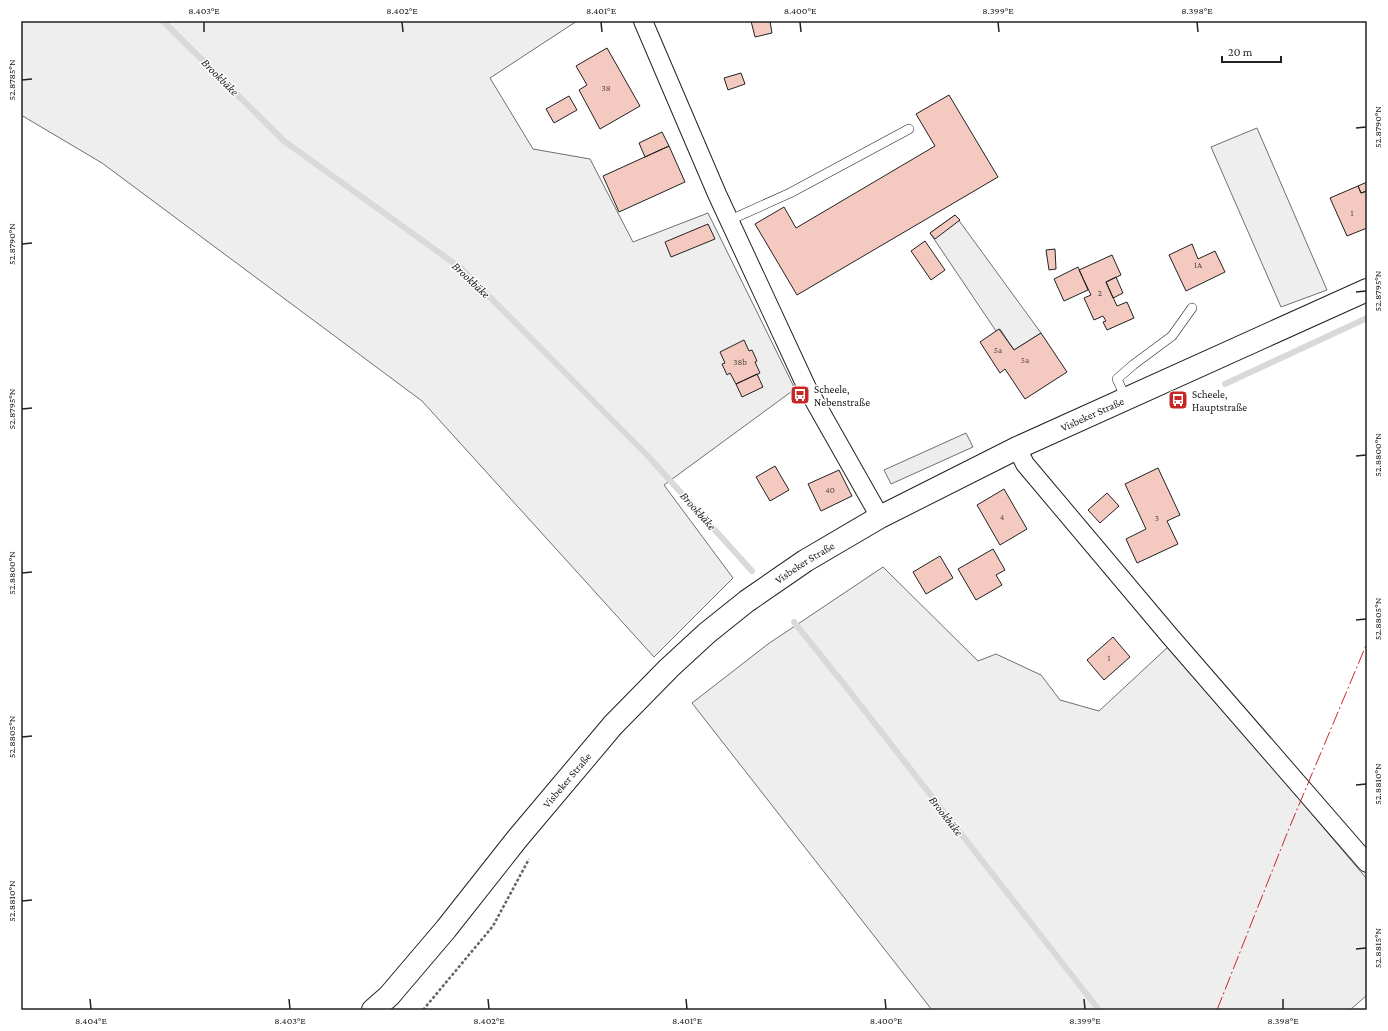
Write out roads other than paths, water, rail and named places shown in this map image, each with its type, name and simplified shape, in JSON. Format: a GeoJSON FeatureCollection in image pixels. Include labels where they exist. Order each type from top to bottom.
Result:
{"type":"FeatureCollection","features":[{"type":"Feature","properties":{"kind":"main road","name":"Visbeker Straße"},"geometry":{"type":"LineString","coordinates":[[373,1010],[390,996],[446,930],[517,839],[613,725],[669,668],[707,633],[747,601],[805,561],[880,517],[1017,448],[1367,290]]}},
{"type":"Feature","properties":{"kind":"street"},"geometry":{"type":"LineString","coordinates":[[643,21],[730,220],[807,388],[880,517]]}},
{"type":"Feature","properties":{"kind":"street"},"geometry":{"type":"LineString","coordinates":[[1017,448],[1025,464],[1154,616],[1367,862]]}},
{"type":"Feature","properties":{"kind":"lane"},"geometry":{"type":"LineString","coordinates":[[730,220],[790,192],[909,129]]}},
{"type":"Feature","properties":{"kind":"lane"},"geometry":{"type":"LineString","coordinates":[[1126,400],[1117,379],[1172,336],[1192,308]]}},
{"type":"Feature","properties":{"kind":"waterway","name":"Brookbäke"},"geometry":{"type":"LineString","coordinates":[[163,21],[284,141],[462,269],[647,455],[752,571]]}},
{"type":"Feature","properties":{"kind":"waterway"},"geometry":{"type":"LineString","coordinates":[[1225,384],[1367,318]]}},
{"type":"Feature","properties":{"kind":"waterway","name":"Brookbäke"},"geometry":{"type":"LineString","coordinates":[[794,622],[1099,1010]]}},
{"type":"Feature","properties":{"kind":"place","name":"Scheele, Nebenstraße"},"geometry":{"type":"Point","coordinates":[800,395]}},
{"type":"Feature","properties":{"kind":"place","name":"Scheele, Hauptstraße"},"geometry":{"type":"Point","coordinates":[1178,400]}}]}
